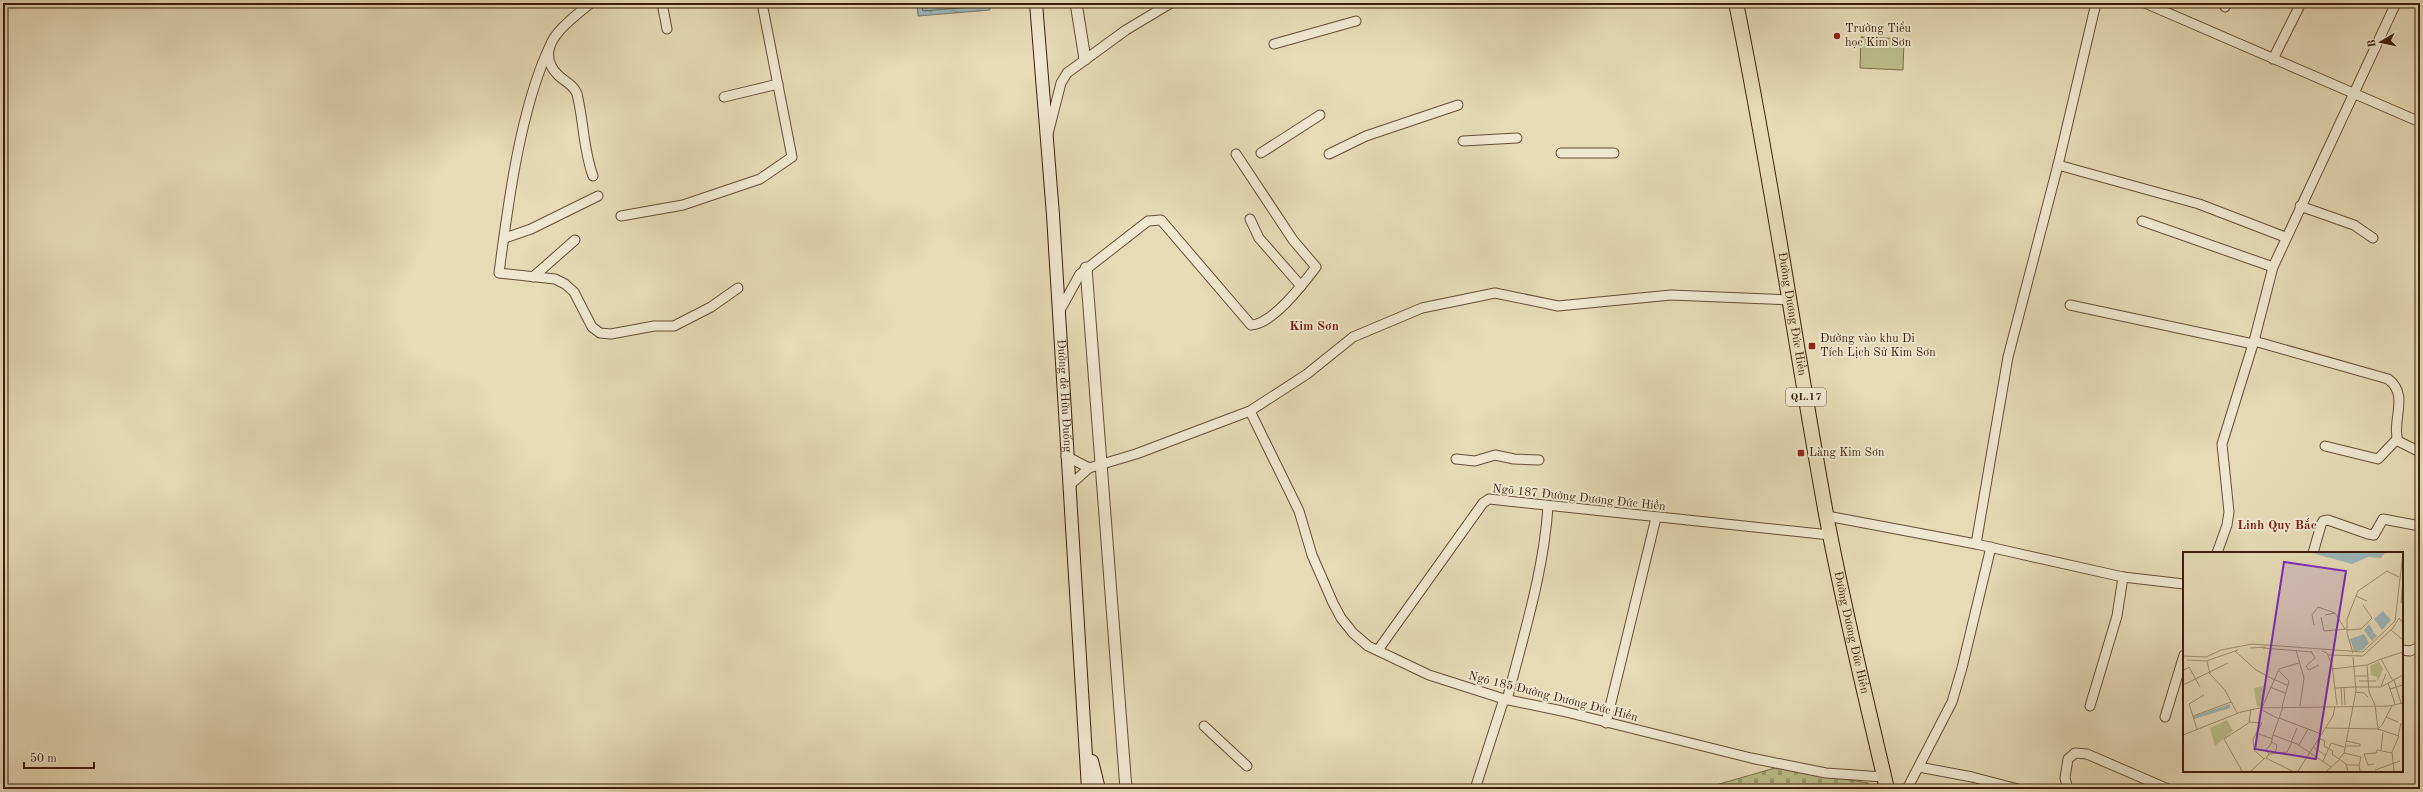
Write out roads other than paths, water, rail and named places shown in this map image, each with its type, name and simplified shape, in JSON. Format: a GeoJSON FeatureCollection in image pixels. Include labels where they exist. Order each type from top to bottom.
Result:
{"type":"FeatureCollection","features":[{"type":"Feature","properties":{"kind":"highway","name":"Đường Dương Đức Hiền"},"geometry":{"type":"LineString","coordinates":[[1736,3],[1760,118],[1788,300],[1830,535],[1885,783]]}},
{"type":"Feature","properties":{"kind":"main road","name":"Đường đê Hữu Đuống"},"geometry":{"type":"LineString","coordinates":[[1036,3],[1059,312],[1066,456],[1088,789]]}},
{"type":"Feature","properties":{"kind":"main road"},"geometry":{"type":"LineString","coordinates":[[1085,737],[1099,789]]}},
{"type":"Feature","properties":{"kind":"street"},"geometry":{"type":"LineString","coordinates":[[590,3],[556,34],[537,76],[517,160],[499,273],[555,279],[565,284],[574,292],[592,327],[600,333],[611,334],[654,326],[674,326],[711,307],[738,288]]}},
{"type":"Feature","properties":{"kind":"street"},"geometry":{"type":"LineString","coordinates":[[662,3],[667,29]]}},
{"type":"Feature","properties":{"kind":"street"},"geometry":{"type":"LineString","coordinates":[[621,216],[682,205],[760,179],[792,157],[762,3]]}},
{"type":"Feature","properties":{"kind":"street"},"geometry":{"type":"LineString","coordinates":[[1076,3],[1085,59]]}},
{"type":"Feature","properties":{"kind":"street"},"geometry":{"type":"LineString","coordinates":[[1047,139],[1062,80],[1070,70],[1126,30],[1171,3]]}},
{"type":"Feature","properties":{"kind":"street"},"geometry":{"type":"LineString","coordinates":[[1976,544],[2008,357],[2058,165],[2096,3]]}},
{"type":"Feature","properties":{"kind":"street"},"geometry":{"type":"LineString","coordinates":[[2145,3],[2160,6],[2273,60],[2420,122]]}},
{"type":"Feature","properties":{"kind":"street"},"geometry":{"type":"LineString","coordinates":[[2273,60],[2301,3]]}},
{"type":"Feature","properties":{"kind":"street"},"geometry":{"type":"LineString","coordinates":[[2217,552],[2228,525],[2229,512],[2222,444],[2253,342],[2272,267],[2396,3]]}},
{"type":"Feature","properties":{"kind":"street"},"geometry":{"type":"LineString","coordinates":[[1274,44],[1356,21]]}},
{"type":"Feature","properties":{"kind":"street"},"geometry":{"type":"LineString","coordinates":[[549,48],[548,60],[550,65],[574,87],[577,93],[584,148],[593,176]]}},
{"type":"Feature","properties":{"kind":"street"},"geometry":{"type":"LineString","coordinates":[[724,97],[778,84]]}},
{"type":"Feature","properties":{"kind":"street"},"geometry":{"type":"LineString","coordinates":[[1329,154],[1366,136],[1458,105]]}},
{"type":"Feature","properties":{"kind":"street"},"geometry":{"type":"LineString","coordinates":[[1261,153],[1320,115]]}},
{"type":"Feature","properties":{"kind":"street"},"geometry":{"type":"LineString","coordinates":[[1463,141],[1517,138]]}},
{"type":"Feature","properties":{"kind":"street"},"geometry":{"type":"LineString","coordinates":[[1561,153],[1614,153]]}},
{"type":"Feature","properties":{"kind":"street"},"geometry":{"type":"LineString","coordinates":[[1059,312],[1078,277],[1086,268],[1148,221],[1155,219],[1161,220],[1251,325],[1259,325],[1270,317],[1301,286],[1316,267],[1293,240],[1236,154]]}},
{"type":"Feature","properties":{"kind":"street"},"geometry":{"type":"LineString","coordinates":[[2058,165],[2199,204],[2285,237]]}},
{"type":"Feature","properties":{"kind":"street"},"geometry":{"type":"LineString","coordinates":[[505,238],[531,228],[598,196]]}},
{"type":"Feature","properties":{"kind":"street"},"geometry":{"type":"LineString","coordinates":[[2300,206],[2354,225],[2373,238]]}},
{"type":"Feature","properties":{"kind":"street"},"geometry":{"type":"LineString","coordinates":[[1250,219],[1259,238],[1301,286]]}},
{"type":"Feature","properties":{"kind":"street"},"geometry":{"type":"LineString","coordinates":[[2142,221],[2272,267]]}},
{"type":"Feature","properties":{"kind":"street"},"geometry":{"type":"LineString","coordinates":[[533,277],[575,240]]}},
{"type":"Feature","properties":{"kind":"street"},"geometry":{"type":"LineString","coordinates":[[1086,268],[1126,789]]}},
{"type":"Feature","properties":{"kind":"street"},"geometry":{"type":"LineString","coordinates":[[1069,486],[1089,468],[1136,454],[1250,411],[1307,374],[1353,337],[1422,308],[1468,297],[1495,293],[1558,306],[1671,295],[1788,300]]}},
{"type":"Feature","properties":{"kind":"street"},"geometry":{"type":"LineString","coordinates":[[2070,305],[2253,342],[2388,379],[2397,387],[2400,397],[2397,439],[2378,459],[2325,446]]}},
{"type":"Feature","properties":{"kind":"street","name":"Ngõ 185 Đường Dương Đức Hiền"},"geometry":{"type":"LineString","coordinates":[[1250,411],[1299,511],[1312,555],[1341,618],[1353,633],[1368,646],[1429,675],[1505,700],[1751,758],[1819,772],[1885,783]]}},
{"type":"Feature","properties":{"kind":"street"},"geometry":{"type":"LineString","coordinates":[[2397,439],[2399,443],[2413,447],[2420,452]]}},
{"type":"Feature","properties":{"kind":"street"},"geometry":{"type":"LineString","coordinates":[[1456,458],[1476,461],[1494,455],[1514,459],[1539,460]]}},
{"type":"Feature","properties":{"kind":"street"},"geometry":{"type":"LineString","coordinates":[[1066,456],[1089,468]]}},
{"type":"Feature","properties":{"kind":"street","name":"Ngõ 187 Đường Dương Đức Hiền"},"geometry":{"type":"LineString","coordinates":[[1378,650],[1485,501],[1494,499],[1656,518],[1830,535]]}},
{"type":"Feature","properties":{"kind":"street"},"geometry":{"type":"LineString","coordinates":[[1475,789],[1505,700],[1537,581],[1545,537],[1548,506]]}},
{"type":"Feature","properties":{"kind":"street"},"geometry":{"type":"LineString","coordinates":[[1827,516],[1991,547],[2123,577],[2183,584]]}},
{"type":"Feature","properties":{"kind":"street"},"geometry":{"type":"LineString","coordinates":[[1606,723],[1656,518]]}},
{"type":"Feature","properties":{"kind":"street"},"geometry":{"type":"LineString","coordinates":[[2313,552],[2322,521],[2328,520],[2374,535],[2383,519],[2420,526]]}},
{"type":"Feature","properties":{"kind":"street"},"geometry":{"type":"LineString","coordinates":[[1907,789],[1952,702],[1962,668],[1991,547]]}},
{"type":"Feature","properties":{"kind":"street"},"geometry":{"type":"LineString","coordinates":[[2090,706],[2117,616],[2123,577]]}},
{"type":"Feature","properties":{"kind":"street"},"geometry":{"type":"LineString","coordinates":[[2403,650],[2410,651],[2420,647]]}},
{"type":"Feature","properties":{"kind":"street"},"geometry":{"type":"LineString","coordinates":[[2166,717],[2183,658]]}},
{"type":"Feature","properties":{"kind":"street"},"geometry":{"type":"LineString","coordinates":[[1204,726],[1247,766]]}},
{"type":"Feature","properties":{"kind":"street"},"geometry":{"type":"LineString","coordinates":[[2068,789],[2065,778],[2068,759],[2075,753],[2087,754],[2168,789]]}},
{"type":"Feature","properties":{"kind":"street"},"geometry":{"type":"LineString","coordinates":[[1919,767],[1972,777],[2018,789]]}},
{"type":"Feature","properties":{"kind":"water"},"geometry":{"type":"Polygon","coordinates":[[[917,3],[990,3],[990,10],[918,16],[917,3]]]}},
{"type":"Feature","properties":{"kind":"place","name":"Trường Tiểu học Kim Sơn"},"geometry":{"type":"Point","coordinates":[1837,36]}},
{"type":"Feature","properties":{"kind":"place","name":"Đường vào khu Di Tích Lịch Sử Kim Sơn"},"geometry":{"type":"Point","coordinates":[1812,346]}},
{"type":"Feature","properties":{"kind":"place","name":"Làng Kim Sơn"},"geometry":{"type":"Point","coordinates":[1801,453]}},
{"type":"Feature","properties":{"kind":"district","name":"Kim Sơn"},"geometry":{"type":"Point","coordinates":[1314,326]}},
{"type":"Feature","properties":{"kind":"district","name":"Linh Quy Bắc"},"geometry":{"type":"Point","coordinates":[2277,525]}}]}
